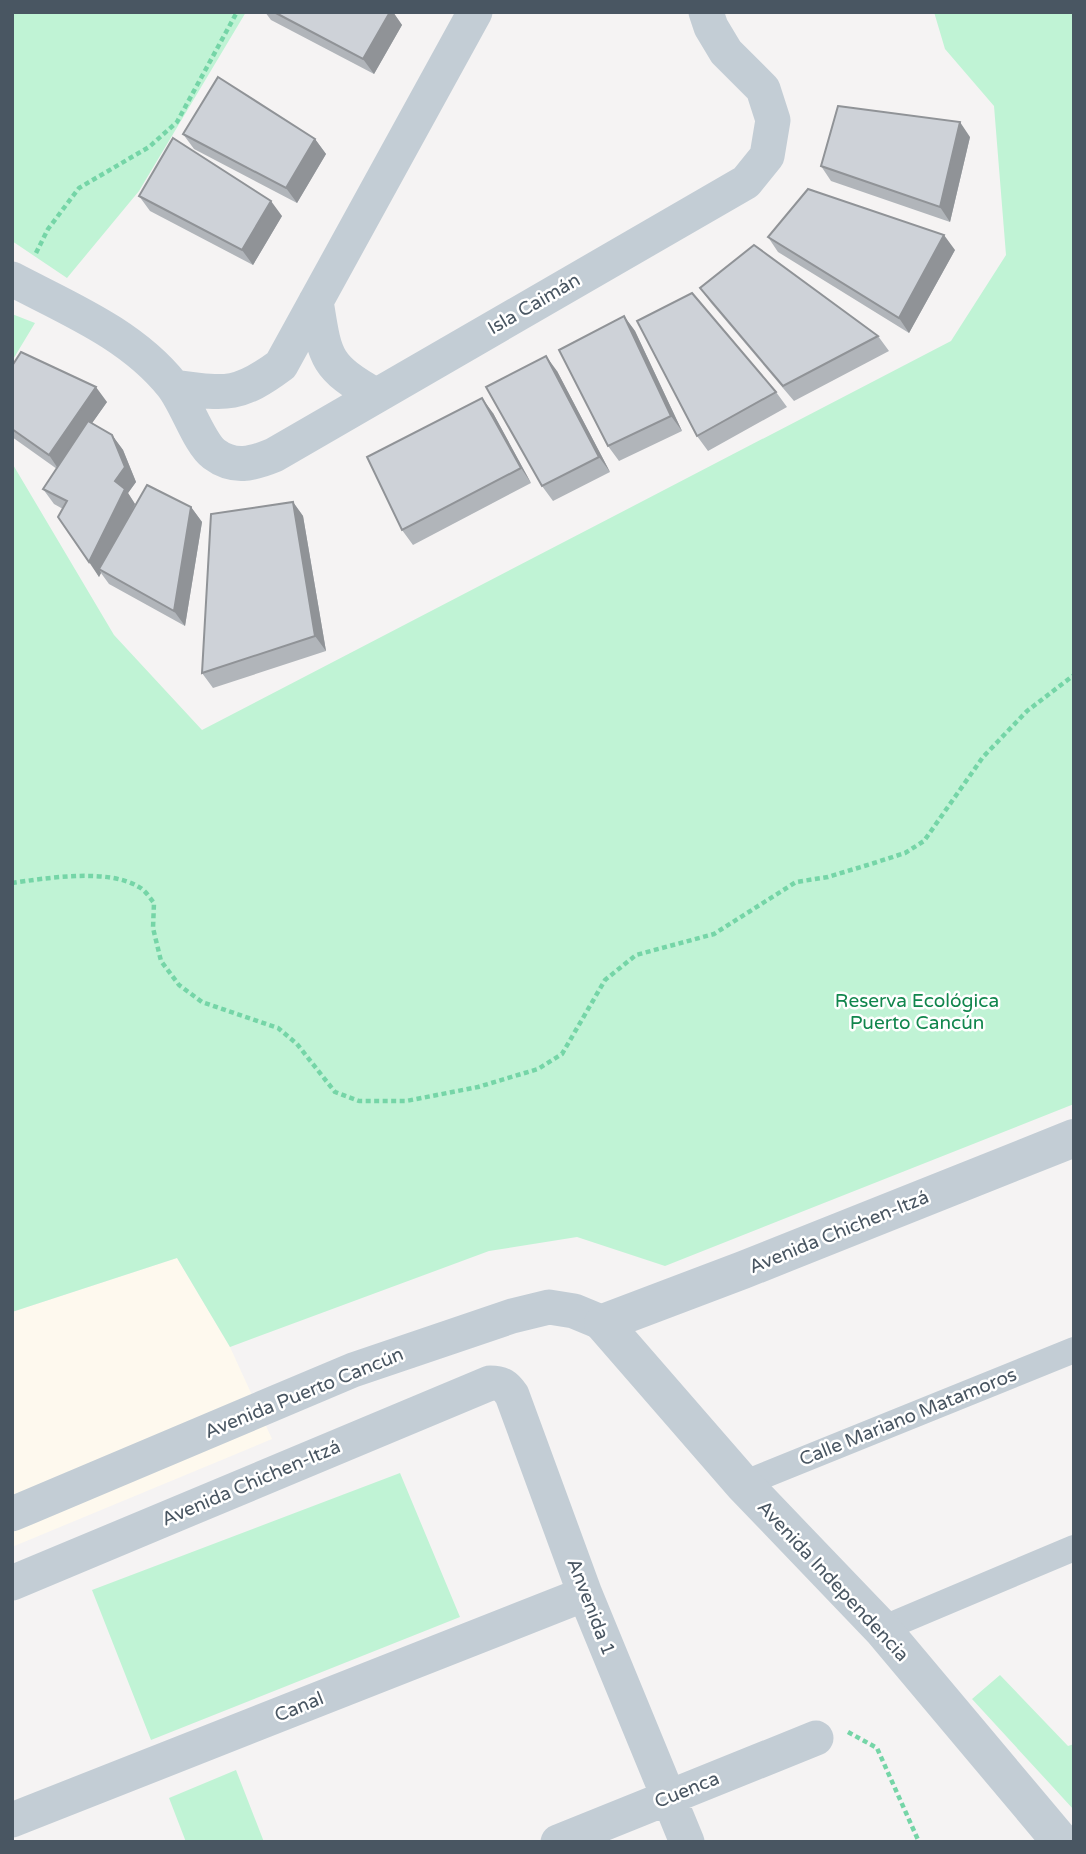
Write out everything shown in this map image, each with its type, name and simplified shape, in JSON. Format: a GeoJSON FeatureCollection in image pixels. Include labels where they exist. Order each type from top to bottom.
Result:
{"type":"FeatureCollection","features":[{"type":"Feature","properties":{"kind":"street"},"geometry":{"type":"LineString","coordinates":[[174,387],[232,392],[256,383],[281,365],[475,12]]}},
{"type":"Feature","properties":{"kind":"street","name":"Isla Caimán"},"geometry":{"type":"LineString","coordinates":[[17,281],[107,328],[148,359],[174,387],[211,452],[230,464],[251,464],[274,455],[746,182],[767,156],[773,120],[763,89],[726,52],[711,27],[706,12]]}},
{"type":"Feature","properties":{"kind":"street"},"geometry":{"type":"LineString","coordinates":[[316,301],[324,347],[332,363],[347,379],[375,395]]}},
{"type":"Feature","properties":{"kind":"street","name":"Avenida Chichen-Itzá"},"geometry":{"type":"LineString","coordinates":[[603,1322],[743,1270],[1074,1138]]}},
{"type":"Feature","properties":{"kind":"street","name":"Avenida Puerto Cancún"},"geometry":{"type":"LineString","coordinates":[[12,1514],[353,1370],[512,1316],[549,1307],[575,1311],[603,1322]]}},
{"type":"Feature","properties":{"kind":"street","name":"Avenida Independencia"},"geometry":{"type":"LineString","coordinates":[[603,1322],[743,1484],[882,1629],[1060,1841]]}},
{"type":"Feature","properties":{"kind":"street","name":"Calle Mariano Matamoros"},"geometry":{"type":"LineString","coordinates":[[743,1484],[1074,1350]]}},
{"type":"Feature","properties":{"kind":"street","name":"Avenida Chichen-Itzá"},"geometry":{"type":"LineString","coordinates":[[12,1583],[490,1383]]}},
{"type":"Feature","properties":{"kind":"street","name":"Anvenida 1"},"geometry":{"type":"LineString","coordinates":[[490,1383],[506,1386],[512,1395],[586,1594],[687,1842]]}},
{"type":"Feature","properties":{"kind":"street"},"geometry":{"type":"LineString","coordinates":[[882,1629],[1074,1548]]}},
{"type":"Feature","properties":{"kind":"street","name":"Canal"},"geometry":{"type":"LineString","coordinates":[[12,1820],[586,1594]]}},
{"type":"Feature","properties":{"kind":"street","name":"Cuenca"},"geometry":{"type":"LineString","coordinates":[[558,1842],[816,1738]]}},
{"type":"Feature","properties":{"kind":"path"},"geometry":{"type":"LineString","coordinates":[[17,281],[48,229],[79,188],[149,147],[177,122],[237,12]]}},
{"type":"Feature","properties":{"kind":"path"},"geometry":{"type":"LineString","coordinates":[[12,883],[50,877],[110,877],[140,887],[155,903],[153,928],[161,961],[178,985],[202,1002],[278,1028],[297,1044],[335,1092],[359,1101],[406,1101],[478,1087],[538,1069],[562,1054],[605,980],[636,955],[714,934],[796,882],[828,877],[874,863],[905,853],[925,841],[983,757],[1027,712],[1074,675]]}},
{"type":"Feature","properties":{"kind":"path"},"geometry":{"type":"LineString","coordinates":[[816,1738],[844,1730],[877,1748],[919,1842]]}},
{"type":"Feature","properties":{"kind":"shaded area"},"geometry":{"type":"Polygon","coordinates":[[[177,1258],[230,1347],[272,1439],[12,1547],[12,1312],[177,1258]]]}},
{"type":"Feature","properties":{"kind":"green space"},"geometry":{"type":"Polygon","coordinates":[[[12,12],[246,12],[139,191],[67,278],[12,241],[12,12]]]}},
{"type":"Feature","properties":{"kind":"green space","name":"Reserva Ecológica Puerto Cancún"},"geometry":{"type":"Polygon","coordinates":[[[934,12],[1074,12],[1074,1104],[665,1266],[577,1237],[489,1251],[230,1347],[177,1258],[12,1312],[12,463],[114,635],[202,730],[951,341],[1006,255],[994,106],[945,49],[934,12]]]}},
{"type":"Feature","properties":{"kind":"green space"},"geometry":{"type":"Polygon","coordinates":[[[12,314],[35,323],[12,361],[12,314]]]}},
{"type":"Feature","properties":{"kind":"green space"},"geometry":{"type":"Polygon","coordinates":[[[400,1473],[460,1617],[151,1740],[92,1590],[400,1473]]]}},
{"type":"Feature","properties":{"kind":"green space"},"geometry":{"type":"Polygon","coordinates":[[[1000,1675],[1068,1746],[1074,1744],[1074,1810],[972,1699],[1000,1675]]]}},
{"type":"Feature","properties":{"kind":"green space"},"geometry":{"type":"Polygon","coordinates":[[[236,1770],[264,1842],[186,1842],[169,1798],[236,1770]]]}},
{"type":"Feature","properties":{"kind":"building"},"geometry":{"type":"Polygon","coordinates":[[[274,12],[390,12],[363,59],[274,12]]]}},
{"type":"Feature","properties":{"kind":"building"},"geometry":{"type":"Polygon","coordinates":[[[218,77],[315,139],[286,188],[183,134],[218,77]]]}},
{"type":"Feature","properties":{"kind":"building"},"geometry":{"type":"Polygon","coordinates":[[[838,106],[960,122],[940,207],[821,166],[838,106]]]}},
{"type":"Feature","properties":{"kind":"building"},"geometry":{"type":"Polygon","coordinates":[[[173,138],[271,201],[242,250],[139,196],[173,138]]]}},
{"type":"Feature","properties":{"kind":"building"},"geometry":{"type":"Polygon","coordinates":[[[808,189],[944,235],[899,318],[768,237],[808,189]]]}},
{"type":"Feature","properties":{"kind":"building"},"geometry":{"type":"Polygon","coordinates":[[[754,245],[878,336],[783,386],[700,288],[754,245]]]}},
{"type":"Feature","properties":{"kind":"building"},"geometry":{"type":"Polygon","coordinates":[[[692,293],[776,392],[697,436],[637,321],[692,293]]]}},
{"type":"Feature","properties":{"kind":"building"},"geometry":{"type":"Polygon","coordinates":[[[624,316],[671,416],[608,446],[559,350],[624,316]]]}},
{"type":"Feature","properties":{"kind":"building"},"geometry":{"type":"Polygon","coordinates":[[[21,352],[96,387],[49,455],[12,429],[12,366],[21,352]]]}},
{"type":"Feature","properties":{"kind":"building"},"geometry":{"type":"Polygon","coordinates":[[[546,356],[599,457],[542,486],[486,387],[546,356]]]}},
{"type":"Feature","properties":{"kind":"building"},"geometry":{"type":"Polygon","coordinates":[[[482,398],[521,468],[402,530],[367,457],[482,398]]]}},
{"type":"Feature","properties":{"kind":"building"},"geometry":{"type":"Polygon","coordinates":[[[88,421],[112,435],[125,467],[115,481],[125,489],[89,562],[58,517],[67,501],[43,489],[88,421]]]}},
{"type":"Feature","properties":{"kind":"building"},"geometry":{"type":"Polygon","coordinates":[[[147,485],[191,507],[174,611],[99,569],[147,485]]]}},
{"type":"Feature","properties":{"kind":"building"},"geometry":{"type":"Polygon","coordinates":[[[293,502],[315,636],[202,673],[211,514],[293,502]]]}}]}
